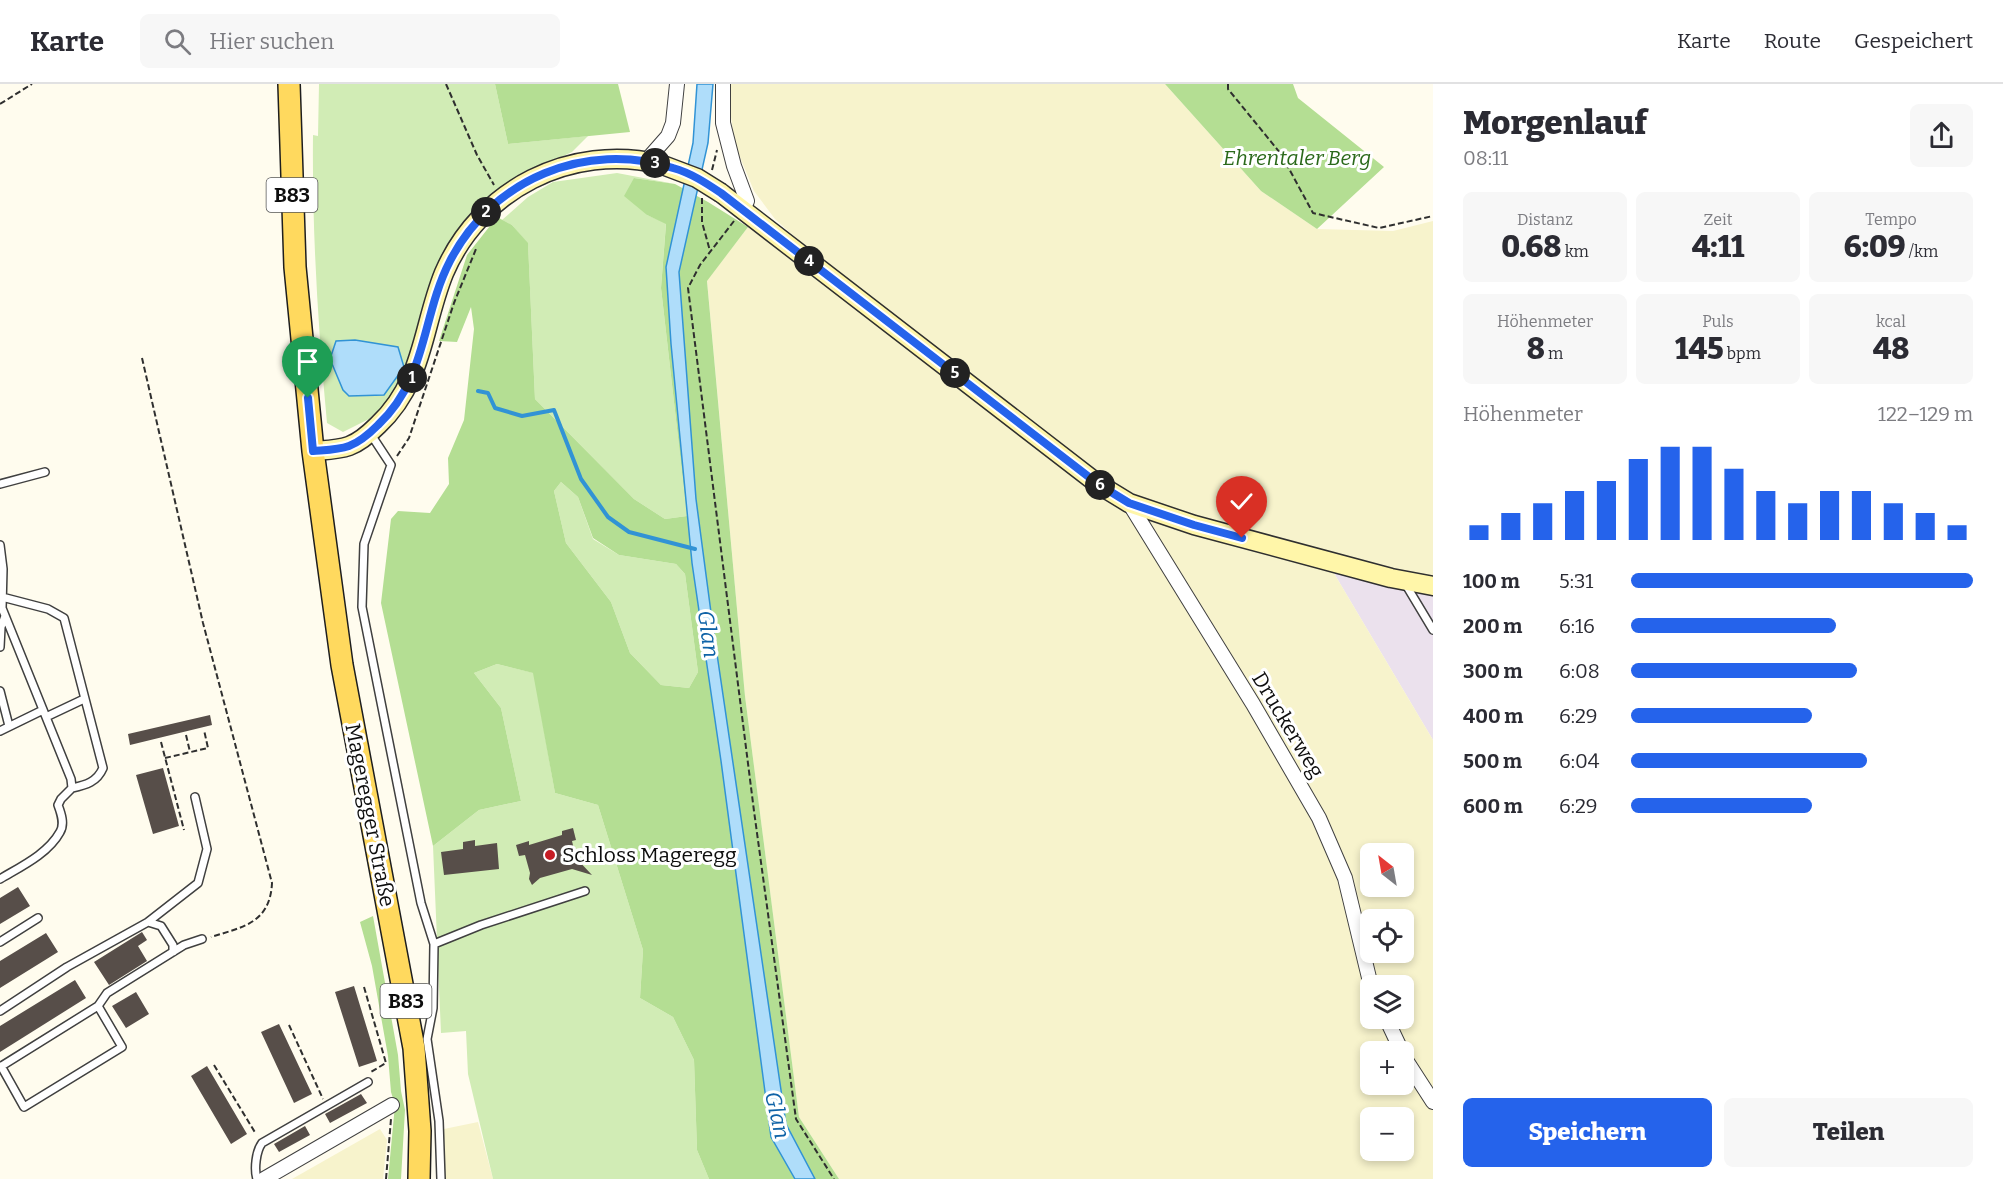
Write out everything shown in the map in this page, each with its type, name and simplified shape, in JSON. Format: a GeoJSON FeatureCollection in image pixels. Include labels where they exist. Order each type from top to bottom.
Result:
{"type":"FeatureCollection","features":[{"type":"Feature","properties":{"kind":"main road","name":"Mageregger Straße"},"geometry":{"type":"LineString","coordinates":[[289,84],[295,267],[313,451],[342,665],[414,1048],[420,1131],[419,1179]]}},
{"type":"Feature","properties":{"kind":"street"},"geometry":{"type":"LineString","coordinates":[[653,162],[673,123],[677,84]]}},
{"type":"Feature","properties":{"kind":"street"},"geometry":{"type":"LineString","coordinates":[[723,84],[723,123],[734,166],[747,201],[739,215]]}},
{"type":"Feature","properties":{"kind":"street"},"geometry":{"type":"LineString","coordinates":[[313,451],[348,447],[370,434],[394,409],[411,381],[444,275],[454,254],[478,220],[502,198],[544,172],[578,162],[613,158],[653,162],[697,178],[721,193],[739,215],[1098,484],[1129,503],[1194,525],[1433,586]]}},
{"type":"Feature","properties":{"kind":"street","name":"Druckerweg"},"geometry":{"type":"LineString","coordinates":[[1129,503],[1253,704],[1319,818],[1345,878],[1368,975]]}},
{"type":"Feature","properties":{"kind":"street"},"geometry":{"type":"LineString","coordinates":[[1414,1073],[1433,1102]]}},
{"type":"Feature","properties":{"kind":"street"},"geometry":{"type":"LineString","coordinates":[[264,1179],[392,1105]]}},
{"type":"Feature","properties":{"kind":"lane"},"geometry":{"type":"LineString","coordinates":[[370,434],[391,465],[364,544],[362,608],[421,903],[434,944],[433,1008],[427,1040],[439,1121],[441,1179]]}},
{"type":"Feature","properties":{"kind":"lane"},"geometry":{"type":"LineString","coordinates":[[0,484],[45,472]]}},
{"type":"Feature","properties":{"kind":"lane"},"geometry":{"type":"LineString","coordinates":[[0,547],[3,569],[2,608],[71,779],[72,788]]}},
{"type":"Feature","properties":{"kind":"lane"},"geometry":{"type":"LineString","coordinates":[[1404,580],[1433,630]]}},
{"type":"Feature","properties":{"kind":"lane"},"geometry":{"type":"LineString","coordinates":[[0,879],[44,851],[62,831],[63,817],[58,805],[61,798],[72,788],[87,784],[99,777],[103,768],[64,618],[48,609],[2,597]]}},
{"type":"Feature","properties":{"kind":"lane"},"geometry":{"type":"LineString","coordinates":[[0,647],[5,616]]}},
{"type":"Feature","properties":{"kind":"lane"},"geometry":{"type":"LineString","coordinates":[[0,691],[9,726]]}},
{"type":"Feature","properties":{"kind":"lane"},"geometry":{"type":"LineString","coordinates":[[0,731],[84,699]]}},
{"type":"Feature","properties":{"kind":"lane"},"geometry":{"type":"LineString","coordinates":[[0,1011],[67,967],[148,921],[198,883],[207,849],[195,797]]}},
{"type":"Feature","properties":{"kind":"lane"},"geometry":{"type":"LineString","coordinates":[[434,944],[482,925],[585,891]]}},
{"type":"Feature","properties":{"kind":"lane"},"geometry":{"type":"LineString","coordinates":[[0,942],[38,918]]}},
{"type":"Feature","properties":{"kind":"lane"},"geometry":{"type":"LineString","coordinates":[[148,921],[161,926],[173,945],[173,952]]}},
{"type":"Feature","properties":{"kind":"lane"},"geometry":{"type":"LineString","coordinates":[[98,1006],[122,1047],[24,1107],[0,1067],[98,1006],[107,993],[184,945],[202,939]]}},
{"type":"Feature","properties":{"kind":"lane"},"geometry":{"type":"LineString","coordinates":[[257,1179],[255,1174],[258,1147],[262,1143],[368,1082]]}},
{"type":"Feature","properties":{"kind":"path"},"geometry":{"type":"LineString","coordinates":[[0,104],[32,84]]}},
{"type":"Feature","properties":{"kind":"path"},"geometry":{"type":"LineString","coordinates":[[446,84],[477,155],[502,198]]}},
{"type":"Feature","properties":{"kind":"path"},"geometry":{"type":"LineString","coordinates":[[1228,84],[1228,89],[1281,154],[1313,213],[1379,228],[1433,216]]}},
{"type":"Feature","properties":{"kind":"path"},"geometry":{"type":"LineString","coordinates":[[701,207],[704,234],[710,251]]}},
{"type":"Feature","properties":{"kind":"path"},"geometry":{"type":"LineString","coordinates":[[739,215],[694,273],[688,288],[754,811],[796,1119],[834,1179]]}},
{"type":"Feature","properties":{"kind":"path"},"geometry":{"type":"LineString","coordinates":[[391,465],[409,438],[454,303],[476,249]]}},
{"type":"Feature","properties":{"kind":"path"},"geometry":{"type":"LineString","coordinates":[[142,358],[203,623],[272,883],[270,904],[256,920],[240,928],[202,939]]}},
{"type":"Feature","properties":{"kind":"path"},"geometry":{"type":"LineString","coordinates":[[165,758],[208,748],[204,730]]}},
{"type":"Feature","properties":{"kind":"path"},"geometry":{"type":"LineString","coordinates":[[186,735],[190,752]]}},
{"type":"Feature","properties":{"kind":"path"},"geometry":{"type":"LineString","coordinates":[[161,742],[184,830]]}},
{"type":"Feature","properties":{"kind":"path"},"geometry":{"type":"LineString","coordinates":[[364,987],[386,1063],[367,1075],[368,1082]]}},
{"type":"Feature","properties":{"kind":"path"},"geometry":{"type":"LineString","coordinates":[[289,1025],[326,1106]]}},
{"type":"Feature","properties":{"kind":"path"},"geometry":{"type":"LineString","coordinates":[[214,1065],[262,1143]]}},
{"type":"Feature","properties":{"kind":"path"},"geometry":{"type":"LineString","coordinates":[[386,1179],[392,1105]]}},
{"type":"Feature","properties":{"kind":"shaded area"},"geometry":{"type":"Polygon","coordinates":[[[730,84],[1165,84],[1261,191],[1317,229],[1393,231],[1433,221],[1433,578],[1191,518],[1140,500],[1095,476],[819,259],[775,219],[754,191],[735,145],[729,103],[730,84]]]}},
{"type":"Feature","properties":{"kind":"shaded area"},"geometry":{"type":"Polygon","coordinates":[[[748,227],[1091,489],[1332,570],[1433,740],[1433,1179],[839,1179],[799,1117],[745,696],[707,280],[748,227]]]}},
{"type":"Feature","properties":{"kind":"shaded area"},"geometry":{"type":"Polygon","coordinates":[[[1332,570],[1433,594],[1433,740],[1332,570]]]}},
{"type":"Feature","properties":{"kind":"shaded area"},"geometry":{"type":"Polygon","coordinates":[[[478,1122],[493,1179],[444,1179],[444,1129],[478,1122]]]}},
{"type":"Feature","properties":{"kind":"shaded area"},"geometry":{"type":"Polygon","coordinates":[[[380,1129],[387,1140],[383,1179],[292,1179],[380,1129]]]}},
{"type":"Feature","properties":{"kind":"green space"},"geometry":{"type":"Polygon","coordinates":[[[319,84],[495,84],[508,144],[588,136],[572,152],[512,180],[488,197],[446,251],[400,391],[369,419],[343,432],[327,423],[318,315],[313,135],[318,136],[319,84]]]}},
{"type":"Feature","properties":{"kind":"green space"},"geometry":{"type":"Polygon","coordinates":[[[495,84],[618,84],[630,132],[508,144],[495,84]]]}},
{"type":"Feature","properties":{"kind":"green space","name":"Ehrentaler Berg"},"geometry":{"type":"Polygon","coordinates":[[[1165,84],[1293,84],[1298,98],[1384,167],[1317,229],[1261,191],[1165,84]]]}},
{"type":"Feature","properties":{"kind":"green space"},"geometry":{"type":"Polygon","coordinates":[[[617,173],[675,184],[634,178],[647,215],[666,223],[661,288],[687,516],[665,519],[634,499],[535,399],[528,244],[512,225],[502,220],[528,197],[553,182],[617,173]]]}},
{"type":"Feature","properties":{"kind":"green space"},"geometry":{"type":"Polygon","coordinates":[[[634,178],[675,184],[748,227],[707,281],[745,696],[799,1117],[839,1179],[709,1179],[697,1150],[694,1060],[673,1017],[640,998],[643,950],[598,805],[555,793],[533,673],[497,664],[474,673],[501,708],[521,801],[479,810],[433,846],[381,603],[391,519],[398,511],[430,513],[449,484],[448,458],[464,420],[474,329],[471,307],[457,342],[439,341],[467,255],[497,217],[512,225],[528,243],[535,399],[634,499],[665,519],[687,516],[661,288],[666,224],[647,215],[624,196],[634,178]],[[561,482],[554,491],[566,543],[611,602],[630,653],[661,685],[689,688],[698,672],[685,574],[676,564],[619,555],[593,538],[578,497],[561,482]]]}},
{"type":"Feature","properties":{"kind":"green space"},"geometry":{"type":"Polygon","coordinates":[[[561,482],[578,497],[593,539],[619,555],[676,564],[685,574],[698,672],[689,688],[661,685],[630,653],[611,602],[566,543],[554,491],[561,482]]]}},
{"type":"Feature","properties":{"kind":"green space"},"geometry":{"type":"Polygon","coordinates":[[[497,664],[534,673],[555,793],[598,805],[643,950],[640,998],[673,1017],[694,1060],[697,1150],[709,1179],[493,1179],[468,1074],[466,1031],[441,1033],[433,846],[479,810],[521,801],[501,708],[474,673],[497,664]]]}},
{"type":"Feature","properties":{"kind":"green space"},"geometry":{"type":"Polygon","coordinates":[[[373,916],[398,1055],[405,1110],[401,1179],[388,1179],[395,1105],[391,1092],[388,1056],[372,966],[360,922],[373,916]]]}},
{"type":"Feature","properties":{"kind":"water","name":"Glan"},"geometry":{"type":"Polygon","coordinates":[[[697,84],[713,84],[708,143],[679,272],[696,499],[786,1124],[815,1179],[795,1179],[771,1137],[692,563],[666,267],[693,143],[697,84]]]}},
{"type":"Feature","properties":{"kind":"water"},"geometry":{"type":"Polygon","coordinates":[[[355,340],[398,347],[404,367],[384,395],[349,396],[343,390],[330,359],[336,341],[355,340]]]}},
{"type":"Feature","properties":{"kind":"building"},"geometry":{"type":"Polygon","coordinates":[[[210,715],[212,725],[130,745],[128,734],[210,715]]]}},
{"type":"Feature","properties":{"kind":"building"},"geometry":{"type":"Polygon","coordinates":[[[163,768],[179,826],[153,834],[136,775],[163,768]]]}},
{"type":"Feature","properties":{"kind":"building","name":"Schloss Mageregg"},"geometry":{"type":"Polygon","coordinates":[[[573,828],[576,840],[572,841],[576,858],[592,875],[572,869],[540,878],[532,885],[525,855],[519,856],[516,845],[529,841],[529,845],[562,835],[562,831],[573,828]]]}},
{"type":"Feature","properties":{"kind":"building"},"geometry":{"type":"Polygon","coordinates":[[[475,840],[475,846],[497,843],[499,869],[444,875],[441,852],[463,849],[463,842],[475,840]]]}},
{"type":"Feature","properties":{"kind":"building"},"geometry":{"type":"Polygon","coordinates":[[[18,887],[30,906],[0,924],[0,898],[18,887]]]}},
{"type":"Feature","properties":{"kind":"building"},"geometry":{"type":"Polygon","coordinates":[[[142,932],[147,940],[138,946],[147,961],[109,985],[94,962],[142,932]]]}},
{"type":"Feature","properties":{"kind":"building"},"geometry":{"type":"Polygon","coordinates":[[[46,933],[58,952],[0,988],[0,961],[46,933]]]}},
{"type":"Feature","properties":{"kind":"building"},"geometry":{"type":"Polygon","coordinates":[[[75,980],[86,998],[0,1052],[0,1026],[75,980]]]}},
{"type":"Feature","properties":{"kind":"building"},"geometry":{"type":"Polygon","coordinates":[[[354,986],[377,1061],[359,1067],[335,992],[354,986]]]}},
{"type":"Feature","properties":{"kind":"building"},"geometry":{"type":"Polygon","coordinates":[[[136,992],[149,1014],[126,1028],[112,1006],[136,992]]]}},
{"type":"Feature","properties":{"kind":"building"},"geometry":{"type":"Polygon","coordinates":[[[279,1024],[312,1094],[294,1103],[261,1032],[279,1024]]]}},
{"type":"Feature","properties":{"kind":"building"},"geometry":{"type":"Polygon","coordinates":[[[207,1066],[247,1134],[231,1144],[191,1076],[207,1066]]]}},
{"type":"Feature","properties":{"kind":"building"},"geometry":{"type":"Polygon","coordinates":[[[361,1094],[367,1103],[330,1123],[325,1114],[361,1094]]]}},
{"type":"Feature","properties":{"kind":"building"},"geometry":{"type":"Polygon","coordinates":[[[305,1126],[310,1135],[279,1152],[274,1144],[305,1126]]]}},
{"type":"Feature","properties":{"kind":"waterway"},"geometry":{"type":"LineString","coordinates":[[478,391],[488,393],[495,408],[522,416],[554,410],[581,479],[608,517],[629,532],[695,549]]}},
{"type":"Feature","properties":{"kind":"place","name":"Schloss Mageregg"},"geometry":{"type":"Point","coordinates":[550,855]}},
{"type":"Feature","properties":{"kind":"route"},"geometry":{"type":"LineString","coordinates":[[308,398],[313,451],[348,447],[370,434],[394,409],[411,381],[422,351],[437,293],[450,261],[468,233],[489,209],[530,179],[561,166],[596,159],[646,161],[675,168],[721,193],[1098,484],[1129,503],[1242,538]]}}]}
